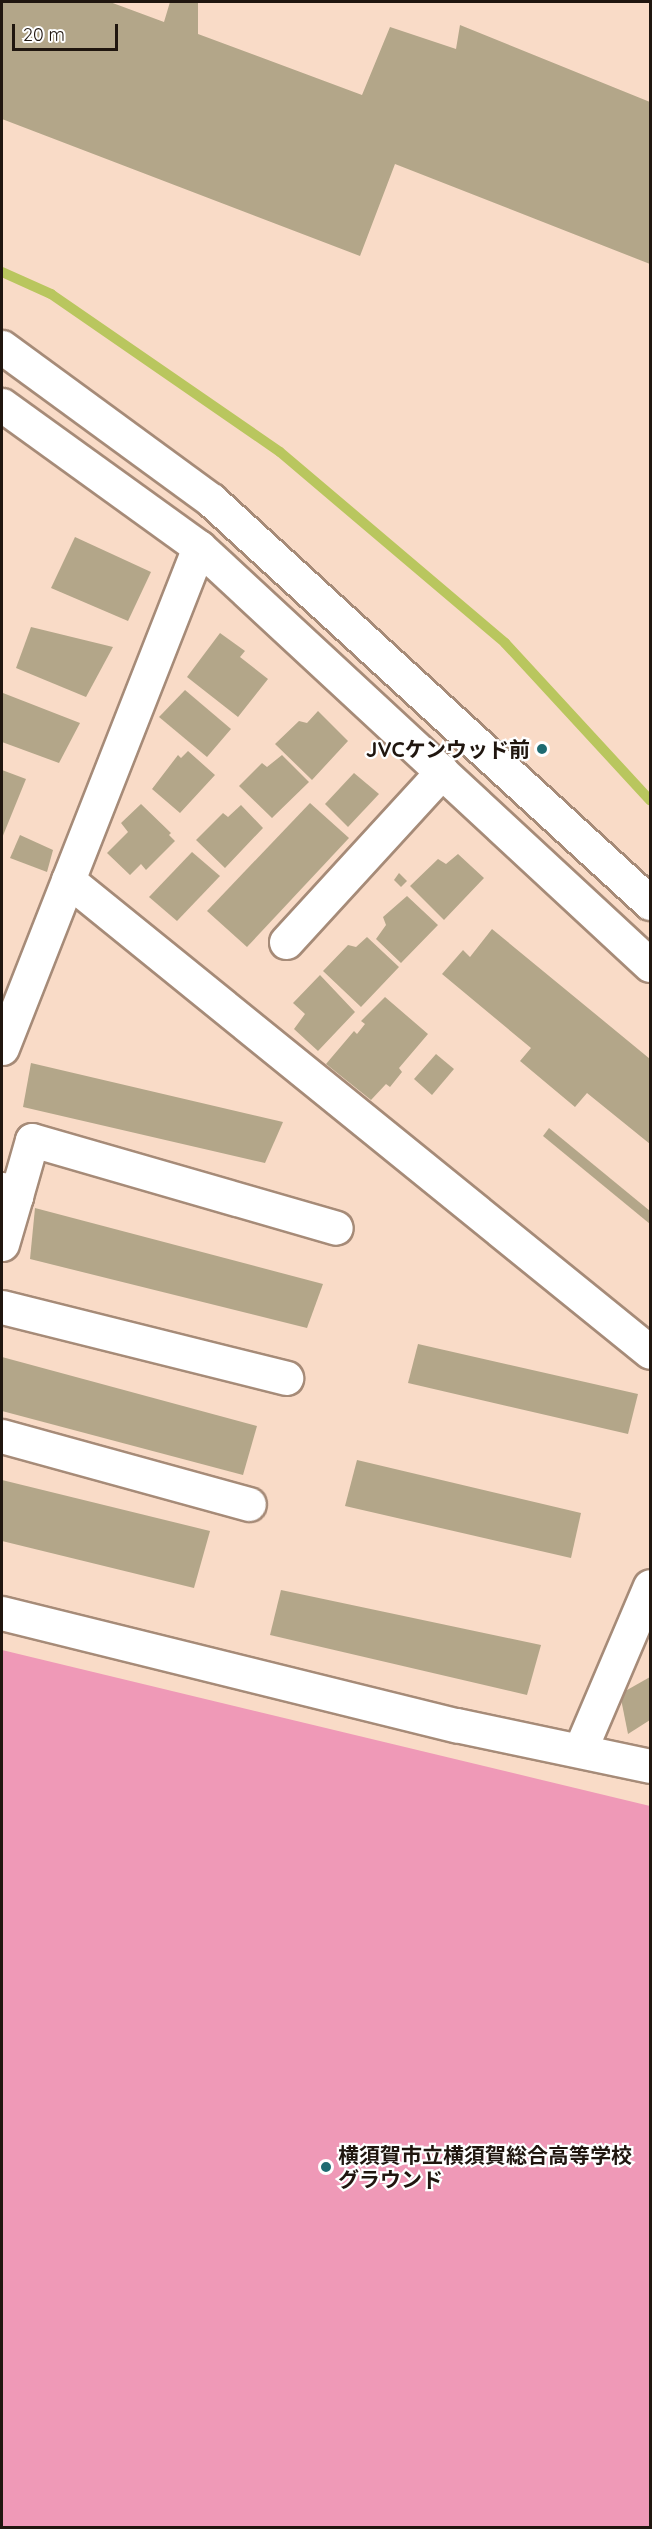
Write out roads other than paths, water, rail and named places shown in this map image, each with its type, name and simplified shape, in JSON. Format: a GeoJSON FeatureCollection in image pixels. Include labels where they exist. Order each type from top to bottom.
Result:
{"type":"FeatureCollection","features":[{"type":"Feature","properties":{"kind":"street"},"geometry":{"type":"LineString","coordinates":[[2,347],[211,500],[651,903]]}},
{"type":"Feature","properties":{"kind":"street"},"geometry":{"type":"LineString","coordinates":[[2,405],[199,547],[651,965]]}},
{"type":"Feature","properties":{"kind":"street"},"geometry":{"type":"LineString","coordinates":[[2,1048],[199,547]]}},
{"type":"Feature","properties":{"kind":"street"},"geometry":{"type":"LineString","coordinates":[[286,942],[442,772]]}},
{"type":"Feature","properties":{"kind":"street"},"geometry":{"type":"LineString","coordinates":[[68,880],[651,1352]]}},
{"type":"Feature","properties":{"kind":"street"},"geometry":{"type":"LineString","coordinates":[[2,1244],[9,1192],[32,1140],[336,1228]]}},
{"type":"Feature","properties":{"kind":"street"},"geometry":{"type":"LineString","coordinates":[[2,1307],[285,1378]]}},
{"type":"Feature","properties":{"kind":"street"},"geometry":{"type":"LineString","coordinates":[[2,1436],[249,1504]]}},
{"type":"Feature","properties":{"kind":"street"},"geometry":{"type":"LineString","coordinates":[[580,1750],[651,1586]]}},
{"type":"Feature","properties":{"kind":"street"},"geometry":{"type":"LineString","coordinates":[[2,1613],[445,1723],[651,1766]]}},
{"type":"Feature","properties":{"kind":"waterway"},"geometry":{"type":"LineString","coordinates":[[2,272],[51,294],[280,452],[505,643],[650,800]]}},
{"type":"Feature","properties":{"kind":"place","name":"JVCケンウッド前"},"geometry":{"type":"Point","coordinates":[542,749]}},
{"type":"Feature","properties":{"kind":"place","name":"横須賀市立横須賀総合高等学校 グラウンド"},"geometry":{"type":"Point","coordinates":[326,2167]}}]}
